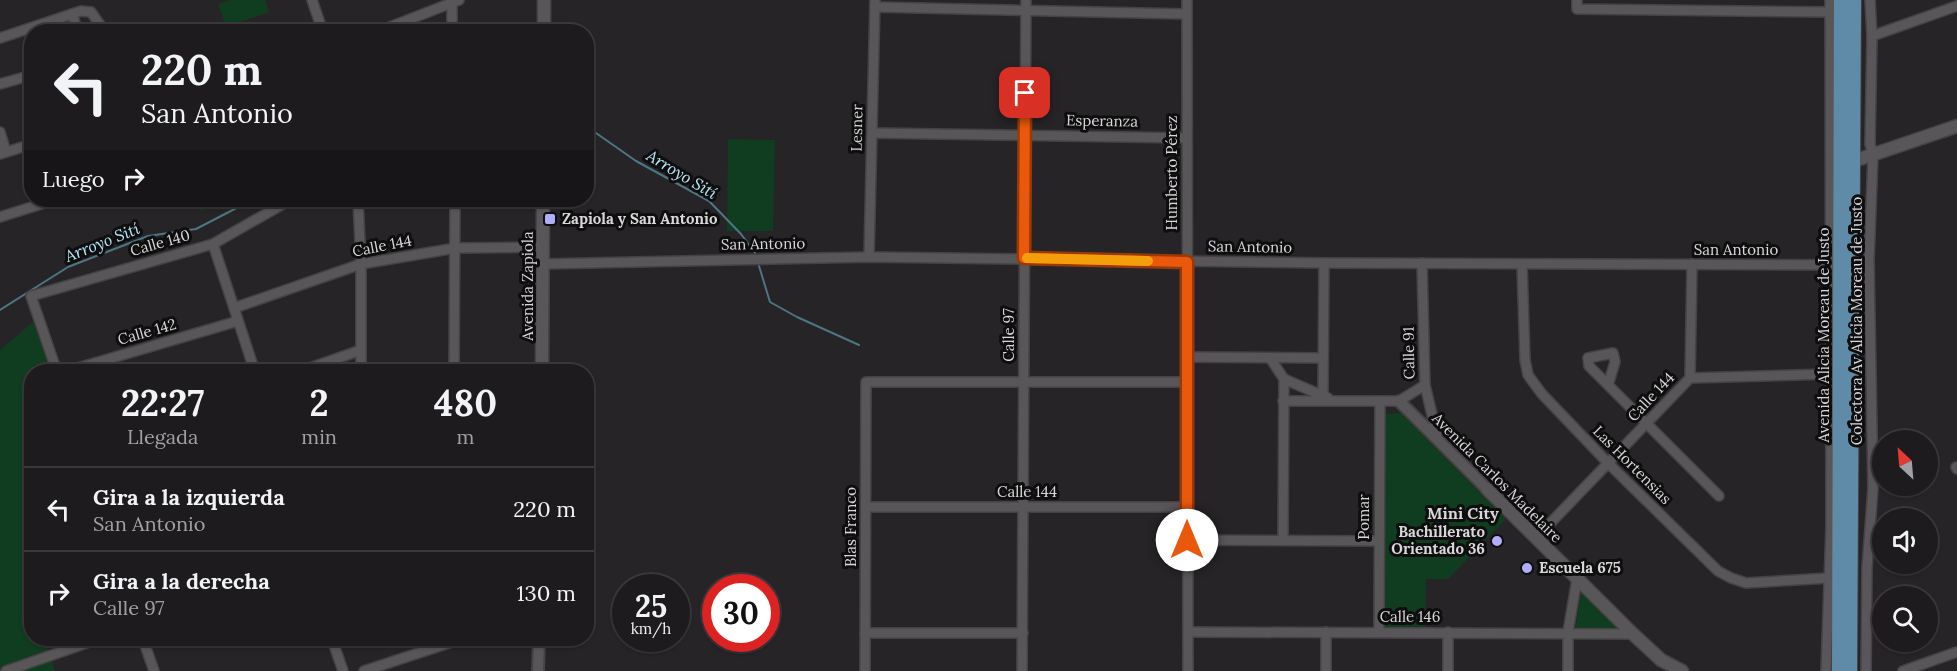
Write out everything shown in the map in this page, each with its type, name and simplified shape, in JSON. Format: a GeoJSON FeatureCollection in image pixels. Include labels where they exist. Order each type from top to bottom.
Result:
{"type":"FeatureCollection","features":[{"type":"Feature","properties":{"kind":"main road"},"geometry":{"type":"LineString","coordinates":[[544,0],[544,24]]}},
{"type":"Feature","properties":{"kind":"main road","name":"Avenida Alicia Moreau de Justo"},"geometry":{"type":"LineString","coordinates":[[1841,0],[1847,164]]}},
{"type":"Feature","properties":{"kind":"main road","name":"Avenida Alicia Moreau de Justo"},"geometry":{"type":"LineString","coordinates":[[1839,671],[1843,265],[1854,0]]}},
{"type":"Feature","properties":{"kind":"main road"},"geometry":{"type":"LineString","coordinates":[[1847,164],[1957,126]]}},
{"type":"Feature","properties":{"kind":"main road","name":"Avenida Zapiola"},"geometry":{"type":"LineString","coordinates":[[542,364],[543,207]]}},
{"type":"Feature","properties":{"kind":"main road","name":"Avenida Alicia Moreau de Justo"},"geometry":{"type":"LineString","coordinates":[[1843,265],[1850,671]]}},
{"type":"Feature","properties":{"kind":"main road","name":"Avenida Carlos Madelaire"},"geometry":{"type":"LineString","coordinates":[[1487,489],[1633,634],[1661,660],[1682,671]]}},
{"type":"Feature","properties":{"kind":"street"},"geometry":{"type":"LineString","coordinates":[[76,24],[78,0]]}},
{"type":"Feature","properties":{"kind":"street"},"geometry":{"type":"LineString","coordinates":[[312,0],[320,24]]}},
{"type":"Feature","properties":{"kind":"street","name":"Humberto Pérez"},"geometry":{"type":"LineString","coordinates":[[1187,0],[1188,671]]}},
{"type":"Feature","properties":{"kind":"street"},"geometry":{"type":"LineString","coordinates":[[1705,0],[1705,10]]}},
{"type":"Feature","properties":{"kind":"street"},"geometry":{"type":"LineString","coordinates":[[1826,671],[1830,375],[1843,265],[1831,180],[1830,0]]}},
{"type":"Feature","properties":{"kind":"street","name":"Colectora Av Alicia Moreau de Justo"},"geometry":{"type":"LineString","coordinates":[[1866,671],[1867,568],[1873,488],[1869,261],[1873,155],[1870,144],[1872,36],[1870,0]]}},
{"type":"Feature","properties":{"kind":"street"},"geometry":{"type":"LineString","coordinates":[[397,24],[454,1],[453,24]]}},
{"type":"Feature","properties":{"kind":"street"},"geometry":{"type":"LineString","coordinates":[[875,3],[1026,5],[1187,14]]}},
{"type":"Feature","properties":{"kind":"street","name":"Lesner"},"geometry":{"type":"LineString","coordinates":[[869,257],[875,3]]}},
{"type":"Feature","properties":{"kind":"street","name":"Calle 97"},"geometry":{"type":"LineString","coordinates":[[1022,671],[1026,5]]}},
{"type":"Feature","properties":{"kind":"street"},"geometry":{"type":"LineString","coordinates":[[1577,5],[1830,12]]}},
{"type":"Feature","properties":{"kind":"street"},"geometry":{"type":"LineString","coordinates":[[1872,36],[1957,6]]}},
{"type":"Feature","properties":{"kind":"street"},"geometry":{"type":"LineString","coordinates":[[41,24],[77,12],[91,12],[99,24]]}},
{"type":"Feature","properties":{"kind":"street"},"geometry":{"type":"LineString","coordinates":[[0,38],[24,30]]}},
{"type":"Feature","properties":{"kind":"street"},"geometry":{"type":"LineString","coordinates":[[17,79],[24,73]]}},
{"type":"Feature","properties":{"kind":"street"},"geometry":{"type":"LineString","coordinates":[[0,84],[24,77]]}},
{"type":"Feature","properties":{"kind":"street"},"geometry":{"type":"LineString","coordinates":[[0,132],[3,153],[24,146]]}},
{"type":"Feature","properties":{"kind":"street","name":"Esperanza"},"geometry":{"type":"LineString","coordinates":[[872,133],[1187,138]]}},
{"type":"Feature","properties":{"kind":"street"},"geometry":{"type":"LineString","coordinates":[[0,217],[32,207]]}},
{"type":"Feature","properties":{"kind":"street","name":"Calle 140"},"geometry":{"type":"LineString","coordinates":[[54,364],[31,296],[213,244],[278,207]]}},
{"type":"Feature","properties":{"kind":"street"},"geometry":{"type":"LineString","coordinates":[[358,207],[361,364]]}},
{"type":"Feature","properties":{"kind":"street"},"geometry":{"type":"LineString","coordinates":[[454,364],[455,207]]}},
{"type":"Feature","properties":{"kind":"street"},"geometry":{"type":"LineString","coordinates":[[213,244],[252,364]]}},
{"type":"Feature","properties":{"kind":"street","name":"Calle 144"},"geometry":{"type":"LineString","coordinates":[[234,308],[361,264],[456,248],[543,247]]}},
{"type":"Feature","properties":{"kind":"street","name":"San Antonio"},"geometry":{"type":"LineString","coordinates":[[543,264],[869,257],[1187,262],[1843,265]]}},
{"type":"Feature","properties":{"kind":"street"},"geometry":{"type":"LineString","coordinates":[[1323,396],[1324,263]]}},
{"type":"Feature","properties":{"kind":"street","name":"Calle 91"},"geometry":{"type":"LineString","coordinates":[[1422,263],[1425,385],[1438,440]]}},
{"type":"Feature","properties":{"kind":"street","name":"Las Hortensias"},"geometry":{"type":"LineString","coordinates":[[1522,264],[1525,360],[1528,375],[1542,394],[1609,464],[1719,571],[1731,578],[1746,583],[1829,578]]}},
{"type":"Feature","properties":{"kind":"street"},"geometry":{"type":"LineString","coordinates":[[1690,378],[1692,264]]}},
{"type":"Feature","properties":{"kind":"street","name":"Calle 142"},"geometry":{"type":"LineString","coordinates":[[91,364],[238,321]]}},
{"type":"Feature","properties":{"kind":"street"},"geometry":{"type":"LineString","coordinates":[[322,364],[361,350]]}},
{"type":"Feature","properties":{"kind":"street"},"geometry":{"type":"LineString","coordinates":[[1187,357],[1323,358]]}},
{"type":"Feature","properties":{"kind":"street"},"geometry":{"type":"LineString","coordinates":[[1270,358],[1284,379],[1335,401]]}},
{"type":"Feature","properties":{"kind":"street","name":"Calle 144"},"geometry":{"type":"LineString","coordinates":[[1536,538],[1690,378],[1830,375]]}},
{"type":"Feature","properties":{"kind":"street"},"geometry":{"type":"LineString","coordinates":[[1283,539],[1284,379]]}},
{"type":"Feature","properties":{"kind":"street","name":"Blas Franco"},"geometry":{"type":"LineString","coordinates":[[865,671],[866,382],[1024,382]]}},
{"type":"Feature","properties":{"kind":"street"},"geometry":{"type":"LineString","coordinates":[[1024,382],[1187,382]]}},
{"type":"Feature","properties":{"kind":"street"},"geometry":{"type":"LineString","coordinates":[[1283,401],[1399,401],[1425,385]]}},
{"type":"Feature","properties":{"kind":"street"},"geometry":{"type":"LineString","coordinates":[[1608,385],[1719,496]]}},
{"type":"Feature","properties":{"kind":"street","name":"Pomar"},"geometry":{"type":"LineString","coordinates":[[1379,632],[1380,401]]}},
{"type":"Feature","properties":{"kind":"street","name":"Avenida Carlos Madelaire"},"geometry":{"type":"LineString","coordinates":[[1399,401],[1487,489]]}},
{"type":"Feature","properties":{"kind":"street","name":"Calle 144"},"geometry":{"type":"LineString","coordinates":[[866,507],[1187,507]]}},
{"type":"Feature","properties":{"kind":"street"},"geometry":{"type":"LineString","coordinates":[[1187,540],[1379,541]]}},
{"type":"Feature","properties":{"kind":"street"},"geometry":{"type":"LineString","coordinates":[[1568,671],[1568,632],[1577,579]]}},
{"type":"Feature","properties":{"kind":"street","name":"Calle 146"},"geometry":{"type":"LineString","coordinates":[[1188,632],[1633,634]]}},
{"type":"Feature","properties":{"kind":"street"},"geometry":{"type":"LineString","coordinates":[[1326,632],[1326,671]]}},
{"type":"Feature","properties":{"kind":"street"},"geometry":{"type":"LineString","coordinates":[[1448,632],[1448,671]]}},
{"type":"Feature","properties":{"kind":"street"},"geometry":{"type":"LineString","coordinates":[[865,633],[1023,633]]}},
{"type":"Feature","properties":{"kind":"street"},"geometry":{"type":"LineString","coordinates":[[6,671],[78,646]]}},
{"type":"Feature","properties":{"kind":"street"},"geometry":{"type":"LineString","coordinates":[[145,646],[154,671]]}},
{"type":"Feature","properties":{"kind":"street"},"geometry":{"type":"LineString","coordinates":[[334,646],[343,671]]}},
{"type":"Feature","properties":{"kind":"street"},"geometry":{"type":"LineString","coordinates":[[364,671],[432,646]]}},
{"type":"Feature","properties":{"kind":"street"},"geometry":{"type":"LineString","coordinates":[[538,671],[539,646]]}},
{"type":"Feature","properties":{"kind":"street"},"geometry":{"type":"LineString","coordinates":[[1903,671],[1957,652]]}},
{"type":"Feature","properties":{"kind":"green space"},"geometry":{"type":"Polygon","coordinates":[[[230,0],[265,0],[269,12],[235,24],[225,24],[218,4],[230,0]]]}},
{"type":"Feature","properties":{"kind":"green space"},"geometry":{"type":"Polygon","coordinates":[[[728,139],[775,140],[773,231],[727,231],[728,139]]]}},
{"type":"Feature","properties":{"kind":"green space"},"geometry":{"type":"Polygon","coordinates":[[[198,207],[209,207],[202,212],[198,207]]]}},
{"type":"Feature","properties":{"kind":"green space"},"geometry":{"type":"Polygon","coordinates":[[[33,322],[48,364],[24,364],[24,646],[54,646],[48,648],[55,671],[0,671],[0,350],[33,322]]]}},
{"type":"Feature","properties":{"kind":"green space"},"geometry":{"type":"Polygon","coordinates":[[[1401,413],[1506,519],[1448,579],[1426,579],[1425,628],[1382,627],[1384,414],[1401,413]]]}},
{"type":"Feature","properties":{"kind":"green space"},"geometry":{"type":"Polygon","coordinates":[[[1582,585],[1628,632],[1575,633],[1582,585]]]}},
{"type":"Feature","properties":{"kind":"waterway","name":"Arroyo Sití"},"geometry":{"type":"LineString","coordinates":[[594,132],[636,161],[709,201],[741,234],[755,253]]}},
{"type":"Feature","properties":{"kind":"waterway","name":"Arroyo Sití"},"geometry":{"type":"LineString","coordinates":[[0,310],[68,267],[148,236],[196,229],[238,207]]}},
{"type":"Feature","properties":{"kind":"waterway","name":"Arroyo Sití"},"geometry":{"type":"LineString","coordinates":[[759,266],[770,302],[859,345]]}},
{"type":"Feature","properties":{"kind":"slow traffic"},"geometry":{"type":"LineString","coordinates":[[1027,258],[1148,261]]}},
{"type":"Feature","properties":{"kind":"place","name":"Zapiola y San Antonio"},"geometry":{"type":"Point","coordinates":[550,219]}},
{"type":"Feature","properties":{"kind":"place","name":"Bachillerato Orientado 36"},"geometry":{"type":"Point","coordinates":[1497,541]}},
{"type":"Feature","properties":{"kind":"place","name":"Escuela 675"},"geometry":{"type":"Point","coordinates":[1527,568]}},
{"type":"Feature","properties":{"kind":"district","name":"Mini City"},"geometry":{"type":"Point","coordinates":[1463,513]}},
{"type":"Feature","properties":{"kind":"route"},"geometry":{"type":"LineString","coordinates":[[1025,93],[1024,258],[1187,262],[1187,540]]}}]}
